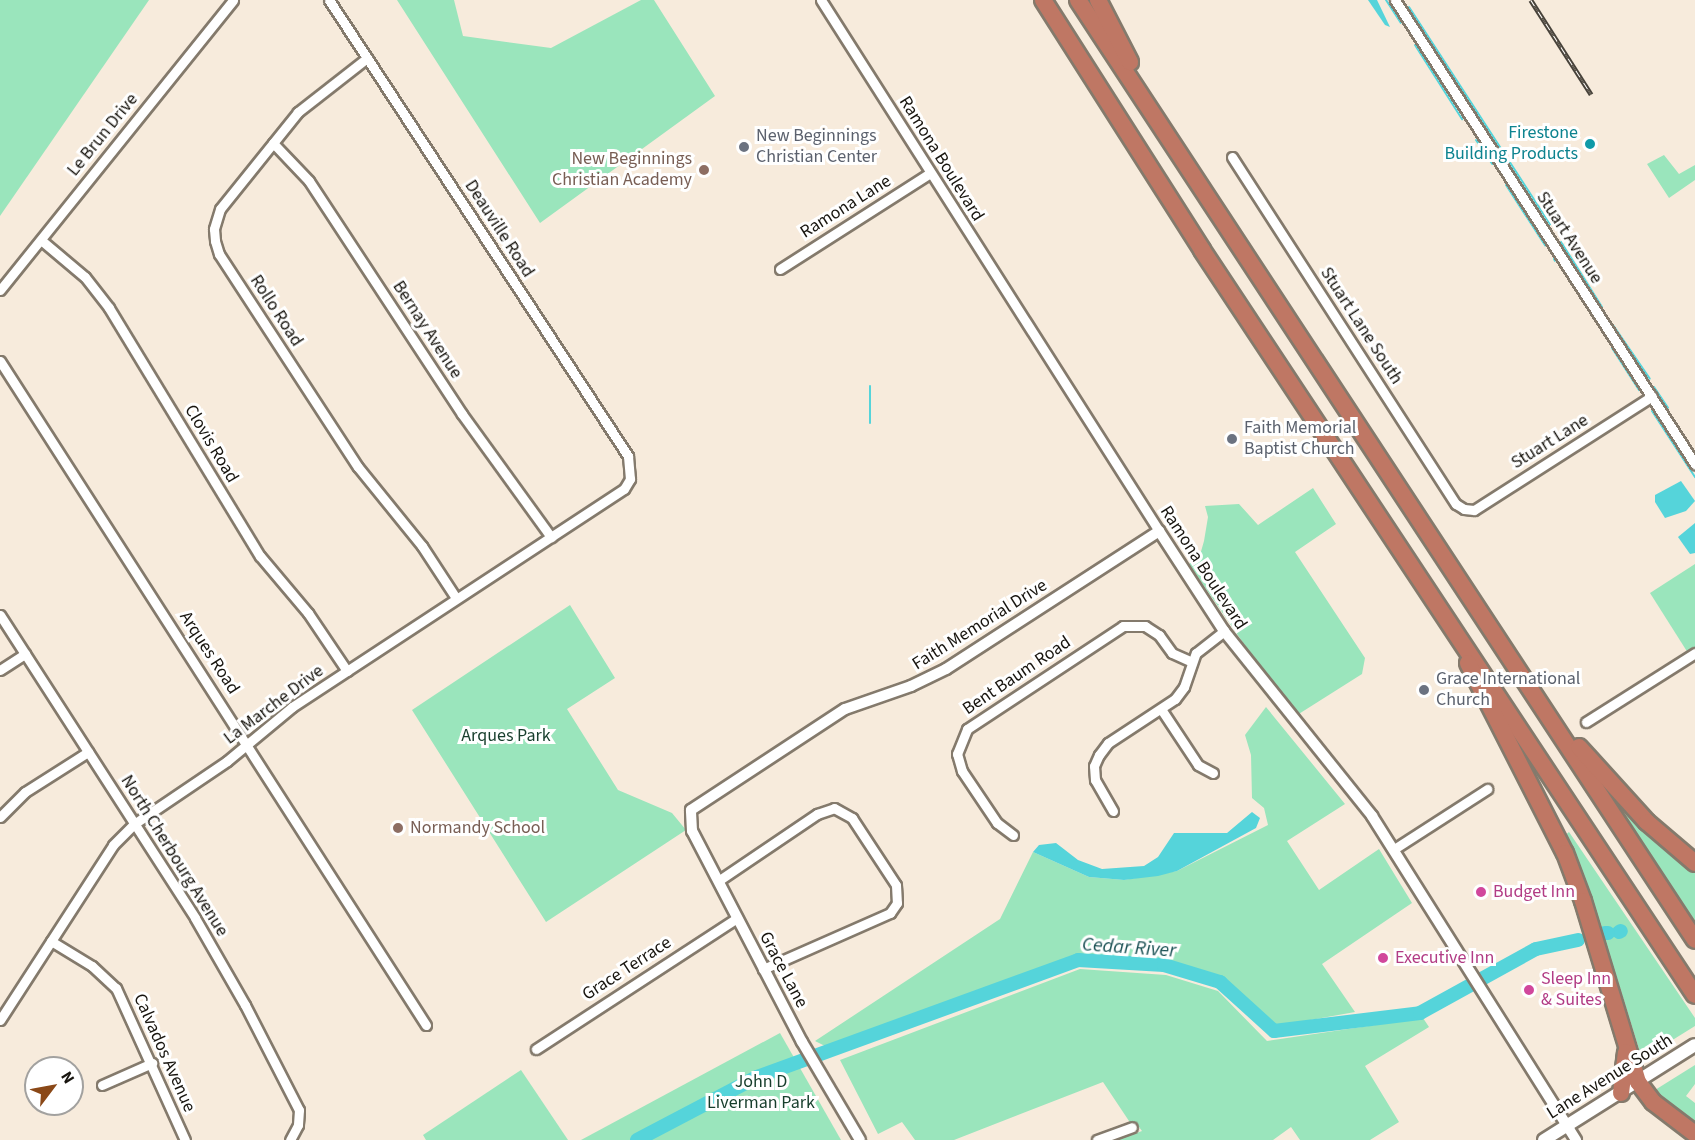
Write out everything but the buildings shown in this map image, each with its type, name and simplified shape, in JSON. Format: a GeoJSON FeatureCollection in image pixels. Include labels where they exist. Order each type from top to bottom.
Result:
{"type":"FeatureCollection","features":[{"type":"Feature","properties":{"kind":"highway"},"geometry":{"type":"LineString","coordinates":[[1032,0],[1086,66]]}},
{"type":"Feature","properties":{"kind":"highway"},"geometry":{"type":"LineString","coordinates":[[1043,0],[1202,250],[1457,632],[1695,995]]}},
{"type":"Feature","properties":{"kind":"highway"},"geometry":{"type":"LineString","coordinates":[[1078,0],[1695,940]]}},
{"type":"Feature","properties":{"kind":"highway"},"geometry":{"type":"LineString","coordinates":[[1098,0],[1150,109]]}},
{"type":"Feature","properties":{"kind":"highway"},"geometry":{"type":"LineString","coordinates":[[1457,632],[1472,675],[1565,853],[1583,901],[1638,1082],[1653,1102],[1695,1134]]}},
{"type":"Feature","properties":{"kind":"highway"},"geometry":{"type":"LineString","coordinates":[[1524,679],[1618,793],[1695,863]]}},
{"type":"Feature","properties":{"kind":"highway"},"geometry":{"type":"LineString","coordinates":[[1621,1093],[1627,1046]]}},
{"type":"Feature","properties":{"kind":"main road","name":"Lane Avenue South"},"geometry":{"type":"LineString","coordinates":[[1544,1140],[1695,1045]]}},
{"type":"Feature","properties":{"kind":"street","name":"Le Brun Drive"},"geometry":{"type":"LineString","coordinates":[[0,290],[232,0]]}},
{"type":"Feature","properties":{"kind":"street","name":"Deauville Road"},"geometry":{"type":"LineString","coordinates":[[329,0],[627,456],[630,479]]}},
{"type":"Feature","properties":{"kind":"street","name":"Ramona Boulevard"},"geometry":{"type":"LineString","coordinates":[[821,0],[1224,631],[1358,797],[1394,849],[1576,1140]]}},
{"type":"Feature","properties":{"kind":"street","name":"Stuart Avenue"},"geometry":{"type":"LineString","coordinates":[[1395,0],[1695,464]]}},
{"type":"Feature","properties":{"kind":"street","name":"Rollo Road"},"geometry":{"type":"LineString","coordinates":[[367,58],[314,96],[220,209],[214,229],[219,254],[358,466],[422,546],[456,598]]}},
{"type":"Feature","properties":{"kind":"street","name":"Bernay Avenue"},"geometry":{"type":"LineString","coordinates":[[273,143],[309,181],[462,414],[551,537]]}},
{"type":"Feature","properties":{"kind":"street","name":"Stuart Lane South"},"geometry":{"type":"LineString","coordinates":[[1232,157],[1456,504],[1464,509]]}},
{"type":"Feature","properties":{"kind":"street","name":"Ramona Lane"},"geometry":{"type":"LineString","coordinates":[[780,269],[930,173]]}},
{"type":"Feature","properties":{"kind":"street","name":"Clovis Road"},"geometry":{"type":"LineString","coordinates":[[41,240],[85,277],[110,308],[260,556],[308,613],[347,671]]}},
{"type":"Feature","properties":{"kind":"street","name":"Arques Road"},"geometry":{"type":"LineString","coordinates":[[0,361],[248,744],[426,1025]]}},
{"type":"Feature","properties":{"kind":"street","name":"Stuart Lane"},"geometry":{"type":"LineString","coordinates":[[1464,509],[1474,510],[1652,396]]}},
{"type":"Feature","properties":{"kind":"street","name":"La Marche Drive"},"geometry":{"type":"LineString","coordinates":[[0,1020],[113,845],[134,824],[248,744],[292,707],[624,489],[630,479]]}},
{"type":"Feature","properties":{"kind":"street","name":"Faith Memorial Drive"},"geometry":{"type":"LineString","coordinates":[[692,810],[846,709],[940,672],[1159,531]]}},
{"type":"Feature","properties":{"kind":"street","name":"North Cherbourg Avenue"},"geometry":{"type":"LineString","coordinates":[[0,615],[134,824],[245,1005],[296,1101],[298,1125],[290,1140]]}},
{"type":"Feature","properties":{"kind":"street","name":"Bent Baum Road"},"geometry":{"type":"LineString","coordinates":[[1013,835],[997,823],[962,771],[957,754],[967,729],[1123,626],[1145,626],[1159,635],[1172,653],[1190,661]]}},
{"type":"Feature","properties":{"kind":"street"},"geometry":{"type":"LineString","coordinates":[[1113,811],[1095,780],[1094,766],[1099,754],[1108,743],[1161,709],[1184,687],[1190,661],[1202,645],[1224,631]]}},
{"type":"Feature","properties":{"kind":"street"},"geometry":{"type":"LineString","coordinates":[[1586,722],[1695,653]]}},
{"type":"Feature","properties":{"kind":"street"},"geometry":{"type":"LineString","coordinates":[[0,670],[25,654]]}},
{"type":"Feature","properties":{"kind":"street"},"geometry":{"type":"LineString","coordinates":[[1161,709],[1198,765],[1213,773]]}},
{"type":"Feature","properties":{"kind":"street"},"geometry":{"type":"LineString","coordinates":[[0,817],[26,792],[88,752]]}},
{"type":"Feature","properties":{"kind":"street"},"geometry":{"type":"LineString","coordinates":[[1394,849],[1487,789]]}},
{"type":"Feature","properties":{"kind":"street","name":"Grace Lane"},"geometry":{"type":"LineString","coordinates":[[692,810],[692,831],[802,1042],[860,1140]]}},
{"type":"Feature","properties":{"kind":"street"},"geometry":{"type":"LineString","coordinates":[[718,881],[817,814],[840,810],[852,818],[896,885],[897,903],[881,919],[763,969]]}},
{"type":"Feature","properties":{"kind":"street","name":"Grace Terrace"},"geometry":{"type":"LineString","coordinates":[[536,1048],[737,918]]}},
{"type":"Feature","properties":{"kind":"street","name":"Calvados Avenue"},"geometry":{"type":"LineString","coordinates":[[51,941],[92,966],[116,988],[185,1140]]}},
{"type":"Feature","properties":{"kind":"street"},"geometry":{"type":"LineString","coordinates":[[102,1085],[152,1063]]}},
{"type":"Feature","properties":{"kind":"street"},"geometry":{"type":"LineString","coordinates":[[1096,1140],[1132,1127]]}},
{"type":"Feature","properties":{"kind":"green space"},"geometry":{"type":"Polygon","coordinates":[[[0,0],[149,0],[0,216],[0,0]]]}},
{"type":"Feature","properties":{"kind":"green space"},"geometry":{"type":"Polygon","coordinates":[[[397,0],[454,0],[463,36],[551,48],[641,0],[654,0],[715,96],[540,223],[397,0]]]}},
{"type":"Feature","properties":{"kind":"green space"},"geometry":{"type":"Polygon","coordinates":[[[1664,155],[1679,174],[1695,165],[1695,180],[1669,198],[1647,164],[1664,155]]]}},
{"type":"Feature","properties":{"kind":"green space"},"geometry":{"type":"Polygon","coordinates":[[[1313,488],[1336,524],[1295,552],[1365,658],[1362,674],[1294,717],[1189,564],[1200,555],[1204,541],[1208,517],[1205,506],[1239,504],[1258,525],[1313,488]]]}},
{"type":"Feature","properties":{"kind":"green space"},"geometry":{"type":"Polygon","coordinates":[[[1695,564],[1695,648],[1688,653],[1650,593],[1695,564]]]}},
{"type":"Feature","properties":{"kind":"green space","name":"Arques Park"},"geometry":{"type":"Polygon","coordinates":[[[570,605],[615,678],[567,709],[618,790],[672,813],[686,830],[546,922],[412,710],[570,605]]]}},
{"type":"Feature","properties":{"kind":"green space"},"geometry":{"type":"Polygon","coordinates":[[[1266,707],[1345,804],[1287,841],[1319,890],[1379,849],[1412,903],[1322,964],[1355,1012],[1277,1026],[1222,979],[1165,961],[1077,954],[825,1046],[815,1041],[1000,919],[1033,852],[1089,877],[1124,880],[1177,871],[1268,825],[1264,808],[1252,798],[1251,755],[1245,735],[1266,707]]]}},
{"type":"Feature","properties":{"kind":"green space"},"geometry":{"type":"Polygon","coordinates":[[[1605,786],[1695,867],[1695,928],[1694,927],[1605,786]]]}},
{"type":"Feature","properties":{"kind":"green space"},"geometry":{"type":"Polygon","coordinates":[[[1569,832],[1695,1018],[1695,1026],[1642,1059],[1616,975],[1601,948],[1564,836],[1569,832]]]}},
{"type":"Feature","properties":{"kind":"green space"},"geometry":{"type":"Polygon","coordinates":[[[1080,969],[1166,975],[1218,991],[1267,1041],[1423,1018],[1429,1027],[1365,1066],[1399,1122],[1370,1140],[1300,1140],[1291,1127],[1273,1140],[1117,1140],[1142,1131],[1136,1123],[1131,1124],[1103,1082],[954,1140],[915,1140],[902,1122],[878,1134],[840,1060],[1080,969]]]}},
{"type":"Feature","properties":{"kind":"green space","name":"John D Liverman Park"},"geometry":{"type":"Polygon","coordinates":[[[780,1033],[841,1140],[581,1140],[780,1033]]]}},
{"type":"Feature","properties":{"kind":"green space"},"geometry":{"type":"Polygon","coordinates":[[[1695,1065],[1695,1084],[1686,1096],[1695,1103],[1695,1129],[1661,1101],[1655,1090],[1695,1065]]]}},
{"type":"Feature","properties":{"kind":"green space"},"geometry":{"type":"Polygon","coordinates":[[[521,1070],[568,1140],[426,1140],[423,1135],[521,1070]]]}},
{"type":"Feature","properties":{"kind":"water"},"geometry":{"type":"Polygon","coordinates":[[[1368,0],[1377,0],[1390,27],[1385,25],[1368,0]]]}},
{"type":"Feature","properties":{"kind":"water"},"geometry":{"type":"Polygon","coordinates":[[[1681,481],[1695,501],[1686,511],[1665,518],[1655,502],[1655,495],[1681,481]]]}},
{"type":"Feature","properties":{"kind":"water"},"geometry":{"type":"Polygon","coordinates":[[[1695,523],[1695,553],[1690,554],[1678,537],[1695,523]]]}},
{"type":"Feature","properties":{"kind":"water"},"geometry":{"type":"Polygon","coordinates":[[[1252,812],[1260,818],[1256,828],[1177,871],[1158,876],[1124,880],[1089,877],[1033,852],[1039,845],[1056,843],[1078,860],[1102,869],[1144,866],[1158,857],[1174,833],[1227,833],[1252,812]]]}},
{"type":"Feature","properties":{"kind":"waterway"},"geometry":{"type":"LineString","coordinates":[[1386,0],[1401,23]]}},
{"type":"Feature","properties":{"kind":"waterway"},"geometry":{"type":"LineString","coordinates":[[1409,7],[1550,224]]}},
{"type":"Feature","properties":{"kind":"waterway"},"geometry":{"type":"LineString","coordinates":[[1415,45],[1462,119]]}},
{"type":"Feature","properties":{"kind":"waterway"},"geometry":{"type":"LineString","coordinates":[[1476,140],[1492,164]]}},
{"type":"Feature","properties":{"kind":"waterway"},"geometry":{"type":"LineString","coordinates":[[1506,185],[1545,245]]}},
{"type":"Feature","properties":{"kind":"waterway"},"geometry":{"type":"LineString","coordinates":[[1561,242],[1602,307]]}},
{"type":"Feature","properties":{"kind":"waterway"},"geometry":{"type":"LineString","coordinates":[[1613,325],[1650,379]]}},
{"type":"Feature","properties":{"kind":"waterway"},"geometry":{"type":"LineString","coordinates":[[1612,348],[1639,390]]}},
{"type":"Feature","properties":{"kind":"waterway"},"geometry":{"type":"LineString","coordinates":[[870,386],[870,423]]}},
{"type":"Feature","properties":{"kind":"waterway"},"geometry":{"type":"LineString","coordinates":[[1654,387],[1668,408]]}},
{"type":"Feature","properties":{"kind":"waterway"},"geometry":{"type":"LineString","coordinates":[[1652,411],[1695,477]]}},
{"type":"Feature","properties":{"kind":"waterway","name":"Cedar River"},"geometry":{"type":"LineString","coordinates":[[637,1140],[757,1077],[1078,960],[1164,965],[1220,982],[1274,1031],[1420,1013],[1536,949],[1578,940]]}},
{"type":"Feature","properties":{"kind":"railway"},"geometry":{"type":"LineString","coordinates":[[1531,0],[1591,94]]}},
{"type":"Feature","properties":{"kind":"place","name":"Firestone Building Products"},"geometry":{"type":"Point","coordinates":[1590,144]}},
{"type":"Feature","properties":{"kind":"place","name":"New Beginnings Christian Center"},"geometry":{"type":"Point","coordinates":[744,147]}},
{"type":"Feature","properties":{"kind":"place","name":"New Beginnings Christian Academy"},"geometry":{"type":"Point","coordinates":[704,170]}},
{"type":"Feature","properties":{"kind":"place","name":"Faith Memorial Baptist Church"},"geometry":{"type":"Point","coordinates":[1232,439]}},
{"type":"Feature","properties":{"kind":"place","name":"Grace International Church"},"geometry":{"type":"Point","coordinates":[1424,690]}},
{"type":"Feature","properties":{"kind":"place","name":"Normandy School"},"geometry":{"type":"Point","coordinates":[398,828]}},
{"type":"Feature","properties":{"kind":"place","name":"Budget Inn"},"geometry":{"type":"Point","coordinates":[1481,892]}},
{"type":"Feature","properties":{"kind":"place","name":"Executive Inn"},"geometry":{"type":"Point","coordinates":[1383,958]}},
{"type":"Feature","properties":{"kind":"place","name":"Sleep Inn & Suites"},"geometry":{"type":"Point","coordinates":[1529,990]}}]}
